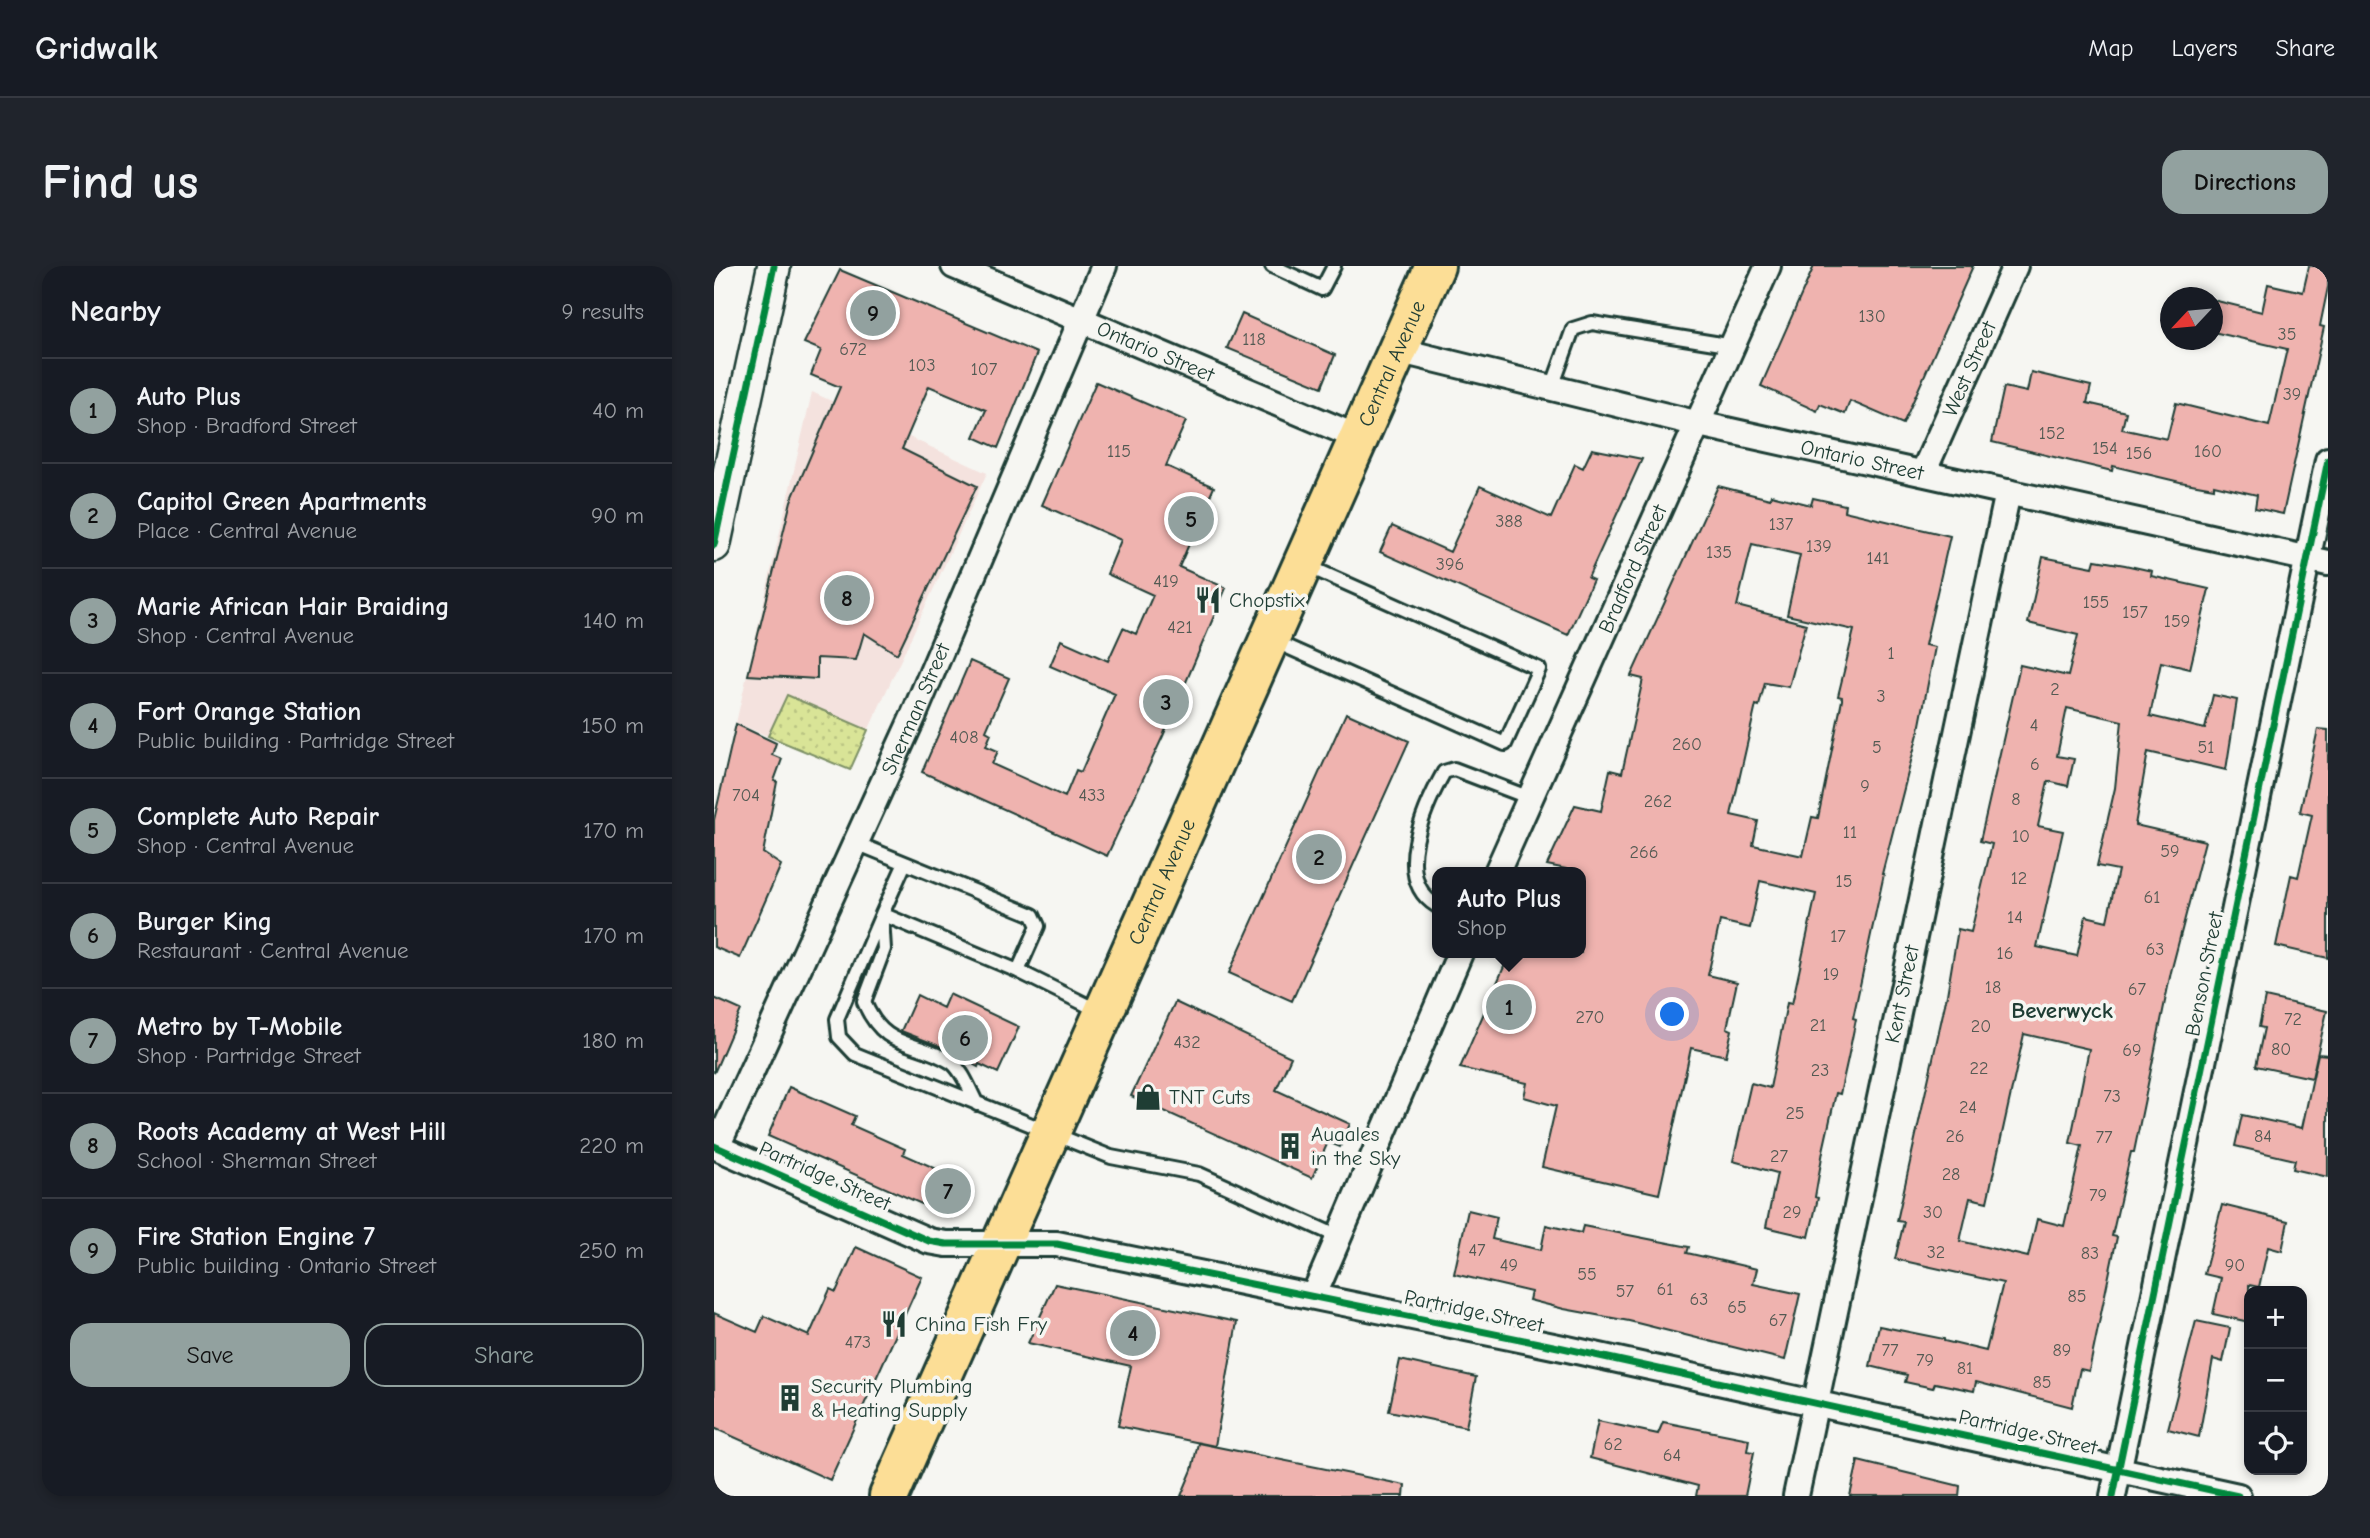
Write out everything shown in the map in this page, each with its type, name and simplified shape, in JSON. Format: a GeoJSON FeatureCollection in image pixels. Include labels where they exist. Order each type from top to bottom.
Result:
{"type":"FeatureCollection","features":[{"type":"Feature","properties":{"kind":"main road","name":"Central Avenue"},"geometry":{"type":"LineString","coordinates":[[889,1496],[1435,266]]}},
{"type":"Feature","properties":{"kind":"street"},"geometry":{"type":"LineString","coordinates":[[714,545],[774,266]]}},
{"type":"Feature","properties":{"kind":"street","name":"Ontario Street"},"geometry":{"type":"LineString","coordinates":[[954,266],[1357,438]]}},
{"type":"Feature","properties":{"kind":"street","name":"Sherman Street"},"geometry":{"type":"LineString","coordinates":[[716,1147],[913,717],[1104,266]]}},
{"type":"Feature","properties":{"kind":"street","name":"Bradford Street"},"geometry":{"type":"LineString","coordinates":[[1499,867],[1768,266]]}},
{"type":"Feature","properties":{"kind":"street","name":"West Street"},"geometry":{"type":"LineString","coordinates":[[1923,473],[2015,266]]}},
{"type":"Feature","properties":{"kind":"street","name":"Ontario Street"},"geometry":{"type":"LineString","coordinates":[[1398,350],[1699,425],[2317,562]]}},
{"type":"Feature","properties":{"kind":"street","name":"Benson Street"},"geometry":{"type":"LineString","coordinates":[[2113,1496],[2317,562],[2328,460]]}},
{"type":"Feature","properties":{"kind":"street","name":"Kent Street"},"geometry":{"type":"LineString","coordinates":[[1796,1496],[2008,492]]}},
{"type":"Feature","properties":{"kind":"street"},"geometry":{"type":"LineString","coordinates":[[1314,1295],[1458,958]]}},
{"type":"Feature","properties":{"kind":"street","name":"Partridge Street"},"geometry":{"type":"LineString","coordinates":[[716,1147],[929,1241],[946,1244],[1057,1244],[1314,1295],[1816,1402],[2238,1496]]}},
{"type":"Feature","properties":{"kind":"lane"},"geometry":{"type":"LineString","coordinates":[[1272,266],[1322,289],[1334,266]]}},
{"type":"Feature","properties":{"kind":"lane"},"geometry":{"type":"LineString","coordinates":[[1551,390],[1573,329],[1581,325],[1592,323],[1733,346]]}},
{"type":"Feature","properties":{"kind":"lane"},"geometry":{"type":"LineString","coordinates":[[1268,638],[1505,744],[1539,669],[1301,564]]}},
{"type":"Feature","properties":{"kind":"lane"},"geometry":{"type":"LineString","coordinates":[[1432,902],[1423,894],[1413,856],[1429,805],[1444,772],[1454,769],[1530,798]]}},
{"type":"Feature","properties":{"kind":"lane"},"geometry":{"type":"LineString","coordinates":[[856,843],[1033,915],[1036,931],[1018,971]]}},
{"type":"Feature","properties":{"kind":"lane"},"geometry":{"type":"LineString","coordinates":[[905,863],[836,1019],[839,1037],[855,1054],[1048,1134],[1111,1157],[1199,1174],[1339,1237]]}},
{"type":"Feature","properties":{"kind":"lane"},"geometry":{"type":"LineString","coordinates":[[882,914],[1018,971],[1102,1012]]}},
{"type":"Feature","properties":{"kind":"lane"},"geometry":{"type":"LineString","coordinates":[[882,914],[884,949],[864,1002],[873,1022],[894,1038],[954,1063],[977,1104]]}},
{"type":"Feature","properties":{"kind":"shaded area"},"geometry":{"type":"Polygon","coordinates":[[[812,392],[987,473],[850,770],[736,723],[812,392]]]}},
{"type":"Feature","properties":{"kind":"green space"},"geometry":{"type":"Polygon","coordinates":[[[787,695],[868,730],[850,770],[768,736],[787,695]]]}},
{"type":"Feature","properties":{"kind":"building"},"geometry":{"type":"Polygon","coordinates":[[[1814,266],[1973,266],[1903,424],[1850,401],[1845,414],[1820,404],[1817,411],[1761,386],[1814,266]]]}},
{"type":"Feature","properties":{"kind":"building"},"geometry":{"type":"Polygon","coordinates":[[[2309,266],[2328,266],[2328,287],[2320,326],[2324,327],[2283,514],[2255,508],[2257,495],[2214,485],[2214,488],[2180,482],[2113,466],[2112,471],[1992,442],[2004,387],[2027,392],[2031,372],[2091,386],[2087,403],[2126,412],[2122,429],[2167,439],[2176,403],[2269,426],[2287,349],[2223,334],[2223,302],[2262,312],[2268,284],[2303,292],[2309,266]]]}},
{"type":"Feature","properties":{"kind":"building"},"geometry":{"type":"Polygon","coordinates":[[[840,270],[1037,353],[998,448],[974,437],[986,410],[929,386],[902,449],[977,486],[897,654],[864,633],[856,660],[817,658],[817,679],[748,675],[791,501],[840,387],[811,375],[821,350],[804,343],[840,270]]]}},
{"type":"Feature","properties":{"kind":"building"},"geometry":{"type":"Polygon","coordinates":[[[1242,314],[1335,355],[1322,387],[1227,348],[1242,314]]]}},
{"type":"Feature","properties":{"kind":"building"},"geometry":{"type":"Polygon","coordinates":[[[1096,382],[1186,421],[1166,466],[1214,487],[1179,567],[1226,588],[1163,736],[1107,856],[922,772],[970,661],[1009,678],[986,731],[991,734],[986,746],[998,751],[992,764],[1065,797],[1076,770],[1081,772],[1115,694],[1050,666],[1061,640],[1108,661],[1123,628],[1136,634],[1153,595],[1107,574],[1121,540],[1042,505],[1096,382]]]}},
{"type":"Feature","properties":{"kind":"building"},"geometry":{"type":"Polygon","coordinates":[[[1592,449],[1642,459],[1588,578],[1593,580],[1568,635],[1380,552],[1392,526],[1450,552],[1480,486],[1551,518],[1575,464],[1583,468],[1592,449]]]}},
{"type":"Feature","properties":{"kind":"building"},"geometry":{"type":"Polygon","coordinates":[[[1718,486],[1770,499],[1771,495],[1811,505],[1813,498],[1845,505],[1844,511],[1950,536],[1925,645],[1935,647],[1919,730],[1882,874],[1853,1018],[1856,1019],[1848,1058],[1840,1094],[1836,1093],[1823,1151],[1815,1197],[1818,1198],[1809,1237],[1766,1227],[1777,1173],[1733,1161],[1751,1083],[1770,1088],[1787,1003],[1792,1004],[1816,894],[1760,881],[1750,928],[1720,921],[1708,975],[1737,982],[1727,1028],[1732,1030],[1726,1056],[1691,1048],[1659,1194],[1542,1167],[1556,1106],[1524,1097],[1527,1083],[1460,1068],[1508,958],[1586,958],[1586,867],[1547,865],[1575,805],[1601,811],[1610,770],[1622,773],[1643,679],[1631,676],[1718,486]],[[1752,544],[1737,606],[1806,624],[1789,687],[1765,683],[1759,706],[1756,705],[1731,815],[1758,821],[1753,845],[1803,856],[1812,817],[1818,818],[1842,700],[1842,697],[1838,696],[1854,630],[1787,615],[1800,555],[1752,544]]]}},
{"type":"Feature","properties":{"kind":"building"},"geometry":{"type":"Polygon","coordinates":[[[2043,557],[2093,567],[2095,560],[2125,565],[2152,571],[2151,576],[2209,589],[2190,669],[2161,662],[2150,716],[2205,729],[2213,695],[2237,700],[2226,770],[2148,752],[2135,825],[2205,841],[2171,972],[2134,1152],[2131,1152],[2112,1236],[2117,1237],[2089,1371],[2080,1369],[2072,1407],[1976,1382],[1974,1391],[1935,1383],[1933,1388],[1905,1382],[1907,1375],[1870,1366],[1879,1326],[1944,1339],[1986,1351],[2003,1283],[1895,1259],[1904,1222],[1897,1221],[1947,995],[1958,929],[1971,932],[1992,844],[1980,841],[2020,665],[2068,676],[2078,635],[2028,623],[2043,557]],[[2067,708],[2057,756],[2074,759],[2068,786],[2048,781],[2038,826],[2063,831],[2037,947],[2077,956],[2086,916],[2107,921],[2118,870],[2097,866],[2115,788],[2122,721],[2067,708]],[[2024,1034],[1987,1202],[1970,1198],[1960,1241],[2028,1257],[2037,1219],[2064,1226],[2082,1146],[2070,1143],[2089,1049],[2024,1034]]]}},
{"type":"Feature","properties":{"kind":"building"},"geometry":{"type":"Polygon","coordinates":[[[1346,713],[1409,741],[1292,1001],[1229,973],[1346,713]]]}},
{"type":"Feature","properties":{"kind":"building"},"geometry":{"type":"Polygon","coordinates":[[[736,724],[776,743],[772,755],[782,759],[774,781],[777,782],[763,853],[781,865],[740,958],[714,947],[714,820],[736,724]]]}},
{"type":"Feature","properties":{"kind":"building"},"geometry":{"type":"Polygon","coordinates":[[[2318,729],[2328,730],[2328,958],[2276,946],[2291,875],[2298,877],[2312,815],[2300,812],[2318,729]]]}},
{"type":"Feature","properties":{"kind":"building"},"geometry":{"type":"Polygon","coordinates":[[[949,994],[1019,1027],[998,1073],[979,1064],[978,1067],[942,1047],[901,1031],[917,995],[943,1008],[949,994]]]}},
{"type":"Feature","properties":{"kind":"building"},"geometry":{"type":"Polygon","coordinates":[[[2265,997],[2327,1011],[2312,1078],[2256,1066],[2264,1028],[2259,1027],[2265,997]]]}},
{"type":"Feature","properties":{"kind":"building"},"geometry":{"type":"Polygon","coordinates":[[[714,998],[741,1010],[714,1073],[714,998]]]}},
{"type":"Feature","properties":{"kind":"building"},"geometry":{"type":"Polygon","coordinates":[[[1175,1002],[1291,1057],[1276,1090],[1350,1124],[1340,1147],[1328,1142],[1312,1178],[1131,1096],[1175,1002]]]}},
{"type":"Feature","properties":{"kind":"building"},"geometry":{"type":"Polygon","coordinates":[[[2318,1054],[2328,1055],[2328,1177],[2293,1169],[2295,1160],[2235,1146],[2242,1115],[2302,1128],[2318,1054]]]}},
{"type":"Feature","properties":{"kind":"building"},"geometry":{"type":"Polygon","coordinates":[[[789,1087],[855,1116],[851,1125],[905,1149],[903,1154],[966,1182],[951,1217],[768,1136],[789,1087]]]}},
{"type":"Feature","properties":{"kind":"building"},"geometry":{"type":"Polygon","coordinates":[[[2222,1205],[2288,1221],[2282,1251],[2268,1247],[2259,1286],[2244,1286],[2244,1321],[2213,1314],[2221,1278],[2204,1274],[2222,1205]]]}},
{"type":"Feature","properties":{"kind":"building"},"geometry":{"type":"Polygon","coordinates":[[[1468,1210],[1497,1217],[1492,1239],[1541,1250],[1546,1225],[1581,1233],[1583,1226],[1689,1247],[1687,1253],[1757,1269],[1753,1284],[1800,1294],[1785,1360],[1629,1321],[1529,1300],[1531,1292],[1454,1274],[1468,1210]]]}},
{"type":"Feature","properties":{"kind":"building","name":"Security Plumbing & Heating Supply"},"geometry":{"type":"Polygon","coordinates":[[[856,1247],[922,1277],[830,1480],[714,1428],[714,1313],[757,1332],[764,1316],[809,1336],[830,1289],[836,1292],[856,1247]]]}},
{"type":"Feature","properties":{"kind":"building"},"geometry":{"type":"Polygon","coordinates":[[[1055,1284],[1237,1322],[1215,1446],[1118,1426],[1131,1366],[1028,1343],[1055,1284]]]}},
{"type":"Feature","properties":{"kind":"building"},"geometry":{"type":"Polygon","coordinates":[[[2196,1321],[2230,1328],[2223,1362],[2213,1359],[2199,1437],[2168,1429],[2196,1321]]]}},
{"type":"Feature","properties":{"kind":"building"},"geometry":{"type":"Polygon","coordinates":[[[1400,1360],[1476,1377],[1466,1427],[1389,1411],[1400,1360]]]}},
{"type":"Feature","properties":{"kind":"building"},"geometry":{"type":"Polygon","coordinates":[[[1598,1421],[1658,1434],[1663,1422],[1749,1439],[1747,1451],[1754,1452],[1745,1496],[1696,1496],[1698,1486],[1590,1458],[1598,1421]]]}},
{"type":"Feature","properties":{"kind":"building"},"geometry":{"type":"Polygon","coordinates":[[[1198,1443],[1405,1485],[1404,1496],[1181,1496],[1192,1470],[1198,1443]]]}},
{"type":"Feature","properties":{"kind":"building"},"geometry":{"type":"Polygon","coordinates":[[[1858,1461],[1960,1486],[1959,1496],[1850,1496],[1858,1461]]]}},
{"type":"Feature","properties":{"kind":"cycle path"},"geometry":{"type":"LineString","coordinates":[[714,545],[774,266]]}},
{"type":"Feature","properties":{"kind":"cycle path"},"geometry":{"type":"LineString","coordinates":[[2113,1496],[2328,460]]}},
{"type":"Feature","properties":{"kind":"cycle path"},"geometry":{"type":"LineString","coordinates":[[714,1146],[929,1241],[946,1244],[1057,1244],[1563,1348],[2238,1496]]}},
{"type":"Feature","properties":{"kind":"place","name":"Fire Station Engine 7"},"geometry":{"type":"Point","coordinates":[873,313]}},
{"type":"Feature","properties":{"kind":"place","name":"Complete Auto Repair"},"geometry":{"type":"Point","coordinates":[1191,519]}},
{"type":"Feature","properties":{"kind":"place","name":"Roots Academy at West Hill"},"geometry":{"type":"Point","coordinates":[847,598]}},
{"type":"Feature","properties":{"kind":"place","name":"Chopstix"},"geometry":{"type":"Point","coordinates":[1208,600]}},
{"type":"Feature","properties":{"kind":"place","name":"Marie African Hair Braiding"},"geometry":{"type":"Point","coordinates":[1166,702]}},
{"type":"Feature","properties":{"kind":"place","name":"Capitol Green Apartments"},"geometry":{"type":"Point","coordinates":[1319,857]}},
{"type":"Feature","properties":{"kind":"place","name":"Auto Plus"},"geometry":{"type":"Point","coordinates":[1509,1007]}},
{"type":"Feature","properties":{"kind":"place","name":"Burger King"},"geometry":{"type":"Point","coordinates":[965,1038]}},
{"type":"Feature","properties":{"kind":"place","name":"TNT Cuts"},"geometry":{"type":"Point","coordinates":[1148,1097]}},
{"type":"Feature","properties":{"kind":"place","name":"Auaales in the Sky"},"geometry":{"type":"Point","coordinates":[1290,1146]}},
{"type":"Feature","properties":{"kind":"place","name":"Metro by T-Mobile"},"geometry":{"type":"Point","coordinates":[948,1191]}},
{"type":"Feature","properties":{"kind":"place","name":"China Fish Fry"},"geometry":{"type":"Point","coordinates":[894,1324]}},
{"type":"Feature","properties":{"kind":"place","name":"Fort Orange Station"},"geometry":{"type":"Point","coordinates":[1133,1333]}},
{"type":"Feature","properties":{"kind":"place","name":"Security Plumbing & Heating Supply"},"geometry":{"type":"Point","coordinates":[790,1398]}},
{"type":"Feature","properties":{"kind":"district","name":"Beverwyck"},"geometry":{"type":"Point","coordinates":[2062,1010]}}]}
